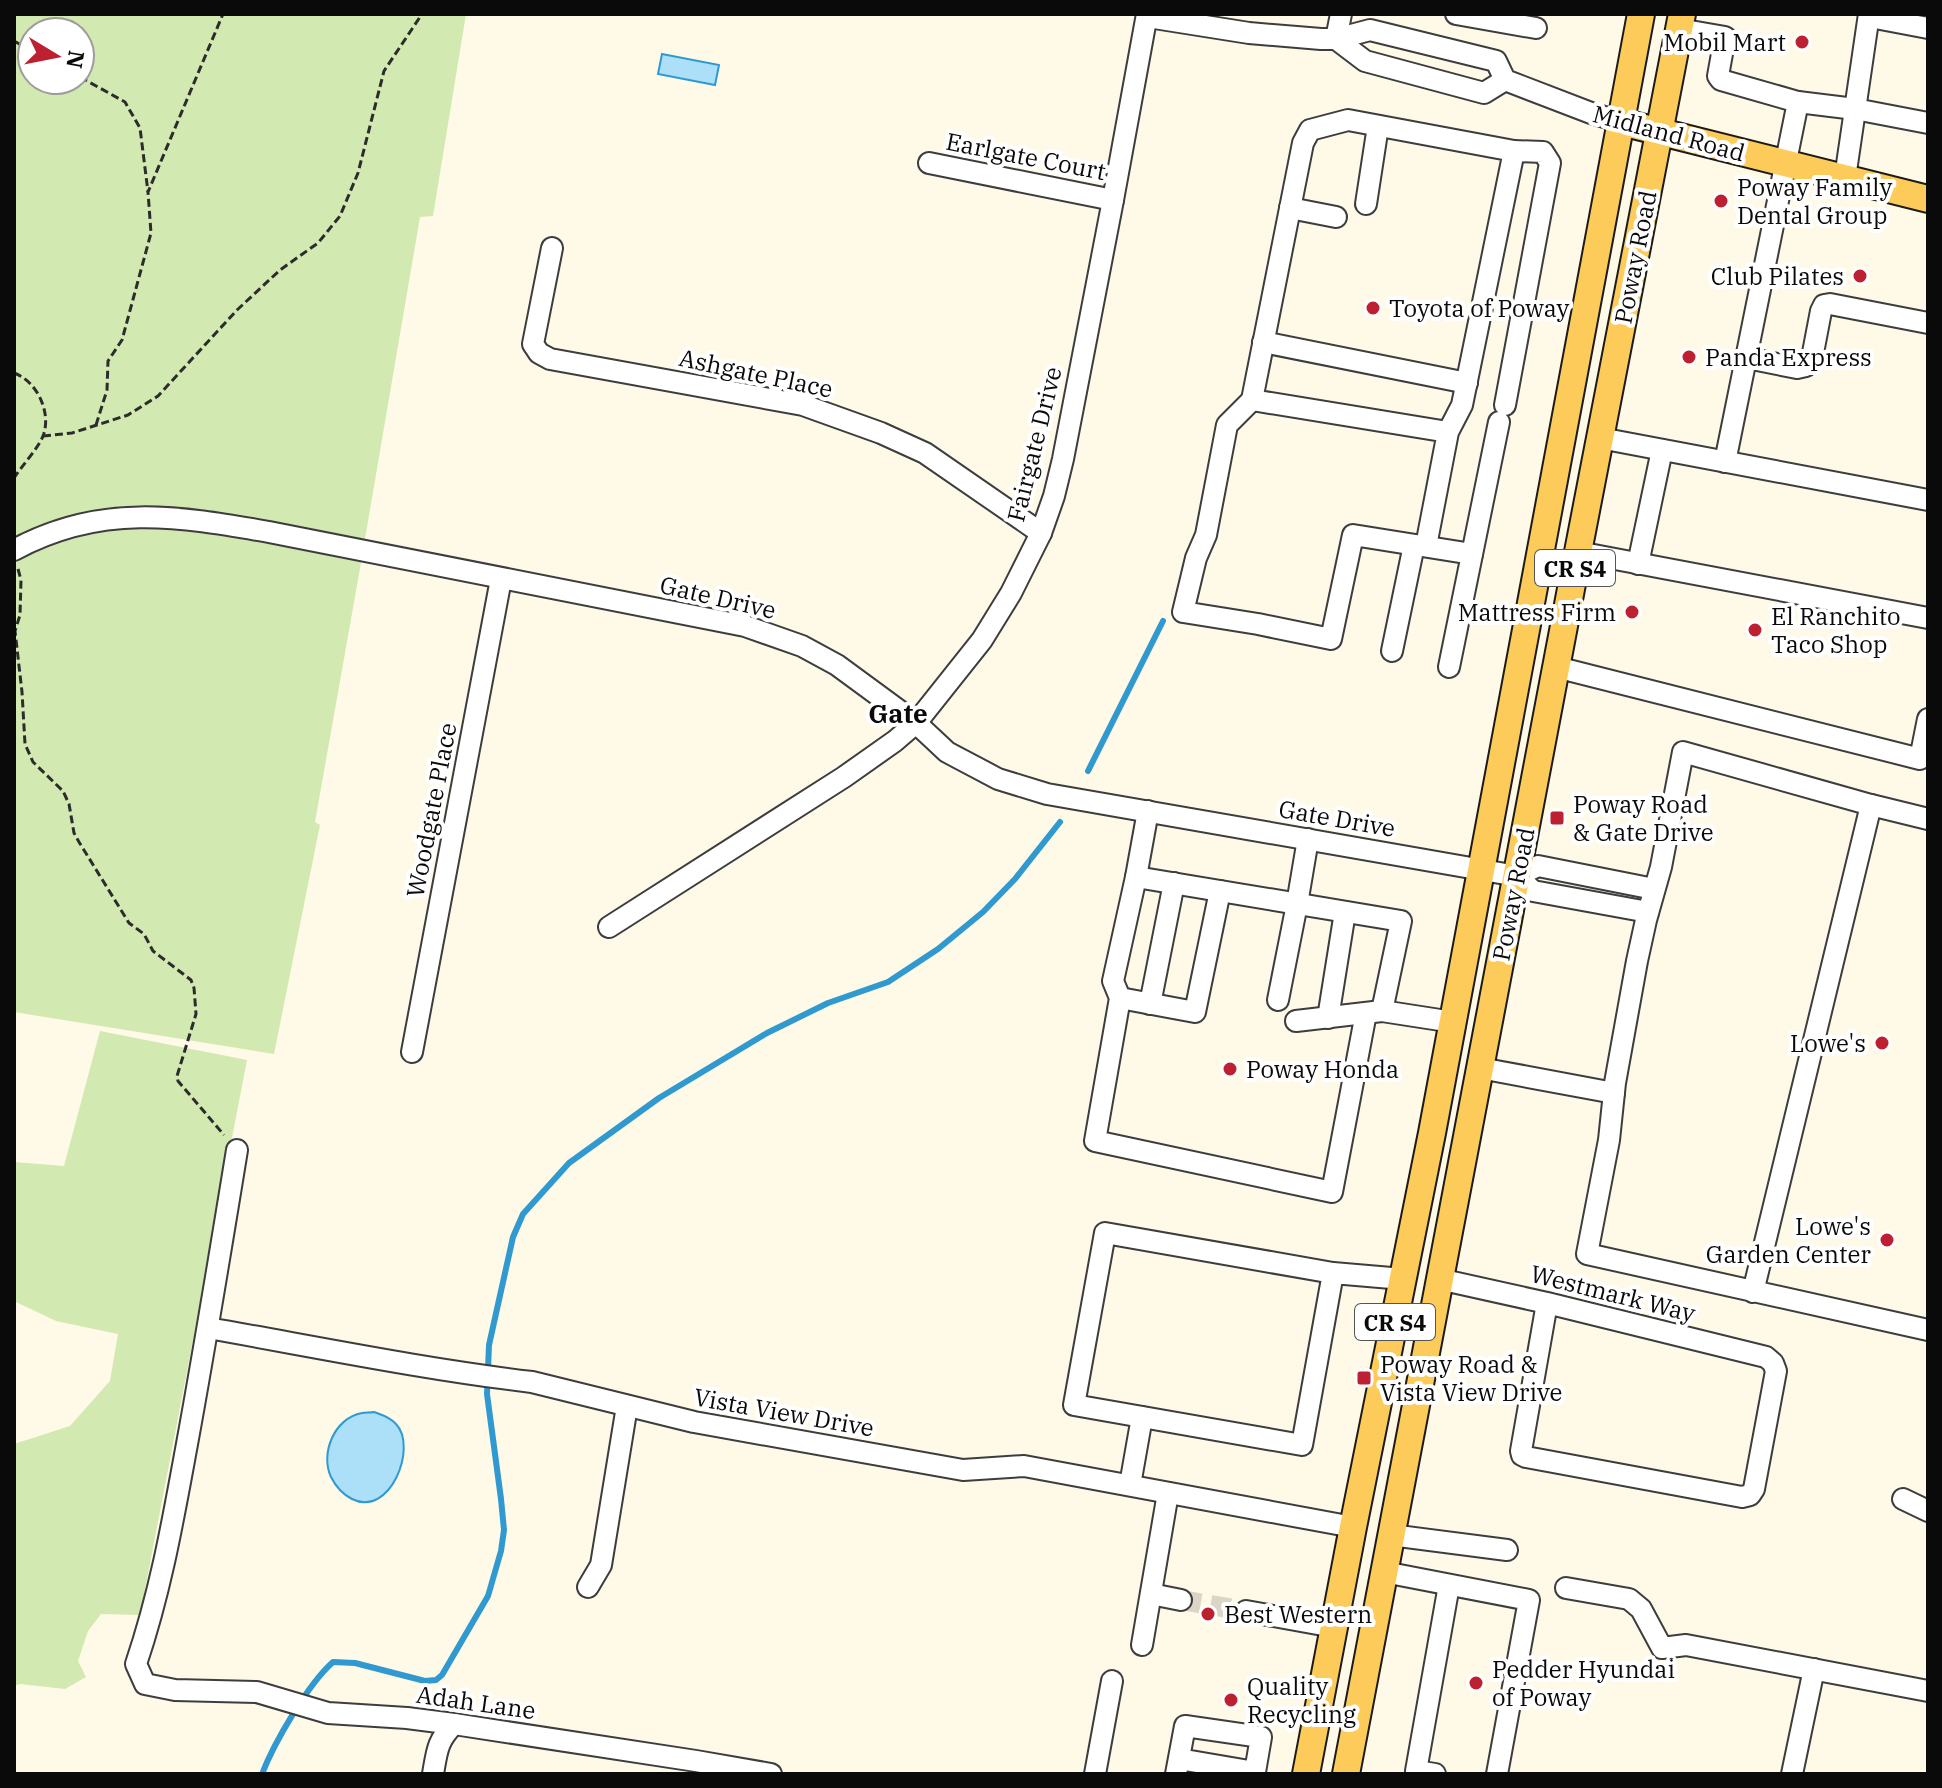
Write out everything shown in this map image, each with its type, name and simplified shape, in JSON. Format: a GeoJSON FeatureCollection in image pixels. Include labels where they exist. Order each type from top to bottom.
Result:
{"type":"FeatureCollection","features":[{"type":"Feature","properties":{"kind":"main road","name":"Poway Road"},"geometry":{"type":"LineString","coordinates":[[1306,1774],[1432,1133],[1641,14]]}},
{"type":"Feature","properties":{"kind":"main road","name":"Poway Road"},"geometry":{"type":"LineString","coordinates":[[1346,1774],[1681,22]]}},
{"type":"Feature","properties":{"kind":"main road","name":"Midland Road"},"geometry":{"type":"LineString","coordinates":[[1621,122],[1928,199]]}},
{"type":"Feature","properties":{"kind":"main road"},"geometry":{"type":"LineString","coordinates":[[1595,262],[1603,314],[1583,417],[1591,434],[1600,438]]}},
{"type":"Feature","properties":{"kind":"main road"},"geometry":{"type":"LineString","coordinates":[[1566,417],[1574,420],[1582,442],[1565,539],[1564,565],[1570,596]]}},
{"type":"Feature","properties":{"kind":"main road"},"geometry":{"type":"LineString","coordinates":[[1432,1133],[1435,1175],[1420,1264],[1424,1271],[1439,1279]]}},
{"type":"Feature","properties":{"kind":"main road"},"geometry":{"type":"LineString","coordinates":[[1399,1494],[1390,1457],[1391,1441],[1417,1301],[1416,1294],[1403,1279]]}},
{"type":"Feature","properties":{"kind":"main road"},"geometry":{"type":"LineString","coordinates":[[1325,1774],[1351,1627],[1349,1600],[1353,1527]]}},
{"type":"Feature","properties":{"kind":"street"},"geometry":{"type":"LineString","coordinates":[[1341,14],[1336,39],[1365,61],[1484,93],[1505,80]]}},
{"type":"Feature","properties":{"kind":"street"},"geometry":{"type":"LineString","coordinates":[[1456,14],[1536,28]]}},
{"type":"Feature","properties":{"kind":"street","name":"Midland Road"},"geometry":{"type":"LineString","coordinates":[[1148,15],[1249,33],[1321,39],[1336,39],[1370,30],[1384,33],[1496,61],[1505,80],[1621,122]]}},
{"type":"Feature","properties":{"kind":"street","name":"Fairgate Drive"},"geometry":{"type":"LineString","coordinates":[[609,927],[895,741],[916,723],[982,640],[1011,593],[1041,533],[1063,459],[1148,15]]}},
{"type":"Feature","properties":{"kind":"street"},"geometry":{"type":"LineString","coordinates":[[1845,178],[1870,16],[1928,28]]}},
{"type":"Feature","properties":{"kind":"street"},"geometry":{"type":"LineString","coordinates":[[1681,22],[1725,37],[1718,76],[1721,80],[1798,102],[1928,123]]}},
{"type":"Feature","properties":{"kind":"street"},"geometry":{"type":"LineString","coordinates":[[1725,462],[1798,102]]}},
{"type":"Feature","properties":{"kind":"street"},"geometry":{"type":"LineString","coordinates":[[1449,667],[1502,414],[1550,163],[1543,152],[1514,151],[1348,120],[1310,130],[1303,143],[1252,400],[1227,425],[1206,535],[1196,558],[1183,612],[1331,639],[1353,535],[1472,554]]}},
{"type":"Feature","properties":{"kind":"street"},"geometry":{"type":"LineString","coordinates":[[1366,204],[1378,126]]}},
{"type":"Feature","properties":{"kind":"street"},"geometry":{"type":"LineString","coordinates":[[1392,651],[1448,432],[1462,405],[1514,151]]}},
{"type":"Feature","properties":{"kind":"street","name":"Earlgate Court"},"geometry":{"type":"LineString","coordinates":[[929,163],[1113,200]]}},
{"type":"Feature","properties":{"kind":"street"},"geometry":{"type":"LineString","coordinates":[[1290,208],[1336,217]]}},
{"type":"Feature","properties":{"kind":"street","name":"Ashgate Place"},"geometry":{"type":"LineString","coordinates":[[552,248],[533,344],[539,353],[550,359],[803,405],[837,416],[925,453],[1041,533]]}},
{"type":"Feature","properties":{"kind":"street"},"geometry":{"type":"LineString","coordinates":[[1747,358],[1797,368],[1806,366],[1812,358],[1824,305],[1928,323]]}},
{"type":"Feature","properties":{"kind":"street"},"geometry":{"type":"LineString","coordinates":[[1263,342],[1467,383]]}},
{"type":"Feature","properties":{"kind":"street"},"geometry":{"type":"LineString","coordinates":[[1252,400],[1448,432]]}},
{"type":"Feature","properties":{"kind":"street"},"geometry":{"type":"LineString","coordinates":[[1600,438],[1928,500]]}},
{"type":"Feature","properties":{"kind":"street"},"geometry":{"type":"LineString","coordinates":[[1638,564],[1662,450]]}},
{"type":"Feature","properties":{"kind":"street","name":"Gate Drive"},"geometry":{"type":"LineString","coordinates":[[14,550],[80,523],[125,517],[171,518],[269,532],[745,626],[802,646],[837,665],[916,723],[947,752],[998,779],[1047,794],[1517,876]]}},
{"type":"Feature","properties":{"kind":"street"},"geometry":{"type":"LineString","coordinates":[[1578,552],[1928,618]]}},
{"type":"Feature","properties":{"kind":"street","name":"Woodgate Place"},"geometry":{"type":"LineString","coordinates":[[412,1052],[501,579]]}},
{"type":"Feature","properties":{"kind":"street"},"geometry":{"type":"LineString","coordinates":[[1556,667],[1924,760],[1928,719]]}},
{"type":"Feature","properties":{"kind":"street"},"geometry":{"type":"LineString","coordinates":[[1928,819],[1683,752],[1661,867],[1637,961],[1609,1140],[1587,1254],[1928,1330]]}},
{"type":"Feature","properties":{"kind":"street"},"geometry":{"type":"LineString","coordinates":[[1753,1292],[1871,805]]}},
{"type":"Feature","properties":{"kind":"street"},"geometry":{"type":"LineString","coordinates":[[1136,877],[1401,921],[1374,1012],[1332,1192],[1095,1141],[1120,998],[1113,981],[1148,811]]}},
{"type":"Feature","properties":{"kind":"street"},"geometry":{"type":"LineString","coordinates":[[1278,1000],[1308,839]]}},
{"type":"Feature","properties":{"kind":"street"},"geometry":{"type":"LineString","coordinates":[[1648,912],[1533,891],[1517,876],[1538,866],[1654,889]]}},
{"type":"Feature","properties":{"kind":"street"},"geometry":{"type":"LineString","coordinates":[[1150,1004],[1174,883]]}},
{"type":"Feature","properties":{"kind":"street"},"geometry":{"type":"LineString","coordinates":[[1120,998],[1195,1012],[1220,891]]}},
{"type":"Feature","properties":{"kind":"street"},"geometry":{"type":"LineString","coordinates":[[1328,1018],[1345,912]]}},
{"type":"Feature","properties":{"kind":"street"},"geometry":{"type":"LineString","coordinates":[[1296,1021],[1374,1012],[1453,1022]]}},
{"type":"Feature","properties":{"kind":"street"},"geometry":{"type":"LineString","coordinates":[[1480,1068],[1614,1093]]}},
{"type":"Feature","properties":{"kind":"street"},"geometry":{"type":"LineString","coordinates":[[208,1328],[237,1150]]}},
{"type":"Feature","properties":{"kind":"street"},"geometry":{"type":"LineString","coordinates":[[1333,1273],[1302,1445],[1074,1405],[1105,1233],[1333,1273],[1403,1279]]}},
{"type":"Feature","properties":{"kind":"street","name":"Westmark Way"},"geometry":{"type":"LineString","coordinates":[[1439,1279],[1547,1303],[1766,1357],[1776,1371],[1754,1489],[1750,1495],[1742,1497],[1522,1455],[1547,1303]]}},
{"type":"Feature","properties":{"kind":"street","name":"Vista View Drive"},"geometry":{"type":"LineString","coordinates":[[208,1328],[365,1357],[532,1382],[694,1422],[963,1470],[1024,1466],[1353,1527]]}},
{"type":"Feature","properties":{"kind":"street","name":"Adah Lane"},"geometry":{"type":"LineString","coordinates":[[208,1328],[166,1559],[151,1621],[136,1664],[145,1684],[175,1690],[257,1692],[328,1713],[454,1724],[771,1774]]}},
{"type":"Feature","properties":{"kind":"street"},"geometry":{"type":"LineString","coordinates":[[588,1587],[601,1565],[627,1406]]}},
{"type":"Feature","properties":{"kind":"street"},"geometry":{"type":"LineString","coordinates":[[1130,1485],[1142,1417]]}},
{"type":"Feature","properties":{"kind":"street"},"geometry":{"type":"LineString","coordinates":[[1142,1645],[1168,1493]]}},
{"type":"Feature","properties":{"kind":"street"},"geometry":{"type":"LineString","coordinates":[[1903,1499],[1928,1511]]}},
{"type":"Feature","properties":{"kind":"street"},"geometry":{"type":"LineString","coordinates":[[1391,1535],[1507,1550]]}},
{"type":"Feature","properties":{"kind":"street"},"geometry":{"type":"LineString","coordinates":[[1384,1572],[1529,1600],[1497,1774]]}},
{"type":"Feature","properties":{"kind":"street"},"geometry":{"type":"LineString","coordinates":[[1435,1774],[1416,1771],[1449,1585]]}},
{"type":"Feature","properties":{"kind":"street"},"geometry":{"type":"LineString","coordinates":[[1566,1588],[1629,1599],[1641,1609],[1662,1648],[1686,1645],[1928,1691]]}},
{"type":"Feature","properties":{"kind":"street"},"geometry":{"type":"LineString","coordinates":[[1151,1594],[1181,1600]]}},
{"type":"Feature","properties":{"kind":"street"},"geometry":{"type":"LineString","coordinates":[[1246,1611],[1334,1627]]}},
{"type":"Feature","properties":{"kind":"street"},"geometry":{"type":"LineString","coordinates":[[1792,1774],[1814,1669]]}},
{"type":"Feature","properties":{"kind":"street"},"geometry":{"type":"LineString","coordinates":[[1095,1774],[1112,1681]]}},
{"type":"Feature","properties":{"kind":"street"},"geometry":{"type":"LineString","coordinates":[[433,1774],[437,1747],[442,1736],[454,1724]]}},
{"type":"Feature","properties":{"kind":"path"},"geometry":{"type":"LineString","coordinates":[[148,192],[223,14]]}},
{"type":"Feature","properties":{"kind":"path"},"geometry":{"type":"LineString","coordinates":[[43,436],[72,433],[128,415],[158,396],[237,310],[280,270],[318,243],[340,216],[358,173],[384,71],[422,14]]}},
{"type":"Feature","properties":{"kind":"path"},"geometry":{"type":"LineString","coordinates":[[96,86],[125,102],[140,128],[151,233],[122,340],[108,361],[107,390],[96,425]]}},
{"type":"Feature","properties":{"kind":"path"},"geometry":{"type":"LineString","coordinates":[[14,373],[35,389],[45,411],[43,436],[14,478]]}},
{"type":"Feature","properties":{"kind":"path"},"geometry":{"type":"LineString","coordinates":[[14,558],[21,580],[20,615],[15,634],[23,731],[28,754],[63,791],[69,804],[74,833],[129,923],[144,934],[153,951],[191,980],[196,996],[196,1014],[178,1081],[237,1150]]}},
{"type":"Feature","properties":{"kind":"green space"},"geometry":{"type":"Polygon","coordinates":[[[14,14],[466,14],[433,216],[420,217],[315,822],[320,825],[274,1054],[14,1012],[14,14]]]}},
{"type":"Feature","properties":{"kind":"green space"},"geometry":{"type":"Polygon","coordinates":[[[100,1031],[247,1060],[140,1615],[101,1614],[88,1631],[78,1661],[86,1677],[65,1689],[14,1686],[14,1444],[70,1426],[110,1381],[118,1334],[56,1321],[14,1301],[14,1162],[64,1166],[100,1031]]]}},
{"type":"Feature","properties":{"kind":"water"},"geometry":{"type":"Polygon","coordinates":[[[662,54],[719,65],[715,85],[658,74],[662,54]]]}},
{"type":"Feature","properties":{"kind":"water"},"geometry":{"type":"Polygon","coordinates":[[[374,1412],[396,1424],[404,1448],[402,1463],[388,1490],[378,1499],[366,1502],[352,1499],[340,1490],[331,1477],[327,1458],[332,1438],[344,1422],[352,1416],[374,1412]]]}},
{"type":"Feature","properties":{"kind":"waterway"},"geometry":{"type":"LineString","coordinates":[[1088,771],[1163,621]]}},
{"type":"Feature","properties":{"kind":"waterway"},"geometry":{"type":"LineString","coordinates":[[262,1774],[293,1715],[313,1684],[333,1662],[355,1663],[425,1681],[436,1680],[442,1675],[488,1596],[504,1530],[487,1394],[489,1345],[513,1237],[523,1214],[569,1163],[659,1098],[767,1033],[828,1003],[888,982],[938,949],[983,912],[1015,879],[1060,822]]}},
{"type":"Feature","properties":{"kind":"tunnel"},"geometry":{"type":"LineString","coordinates":[[1181,1600],[1246,1611]]}},
{"type":"Feature","properties":{"kind":"place","name":"Mobil Mart"},"geometry":{"type":"Point","coordinates":[1802,42]}},
{"type":"Feature","properties":{"kind":"place","name":"Poway Family Dental Group"},"geometry":{"type":"Point","coordinates":[1721,201]}},
{"type":"Feature","properties":{"kind":"place","name":"Club Pilates"},"geometry":{"type":"Point","coordinates":[1860,276]}},
{"type":"Feature","properties":{"kind":"place","name":"Toyota of Poway"},"geometry":{"type":"Point","coordinates":[1373,308]}},
{"type":"Feature","properties":{"kind":"place","name":"Panda Express"},"geometry":{"type":"Point","coordinates":[1689,357]}},
{"type":"Feature","properties":{"kind":"place","name":"Mattress Firm"},"geometry":{"type":"Point","coordinates":[1632,612]}},
{"type":"Feature","properties":{"kind":"place","name":"El Ranchito Taco Shop"},"geometry":{"type":"Point","coordinates":[1755,630]}},
{"type":"Feature","properties":{"kind":"place","name":"Poway Road & Gate Drive"},"geometry":{"type":"Point","coordinates":[1557,818]}},
{"type":"Feature","properties":{"kind":"place","name":"Lowe's"},"geometry":{"type":"Point","coordinates":[1882,1043]}},
{"type":"Feature","properties":{"kind":"place","name":"Poway Honda"},"geometry":{"type":"Point","coordinates":[1230,1069]}},
{"type":"Feature","properties":{"kind":"place","name":"Lowe's Garden Center"},"geometry":{"type":"Point","coordinates":[1887,1240]}},
{"type":"Feature","properties":{"kind":"place","name":"Poway Road & Vista View Drive"},"geometry":{"type":"Point","coordinates":[1364,1378]}},
{"type":"Feature","properties":{"kind":"place","name":"Best Western"},"geometry":{"type":"Point","coordinates":[1208,1614]}},
{"type":"Feature","properties":{"kind":"place","name":"Pedder Hyundai of Poway"},"geometry":{"type":"Point","coordinates":[1476,1683]}},
{"type":"Feature","properties":{"kind":"place","name":"Quality Recycling"},"geometry":{"type":"Point","coordinates":[1231,1700]}},
{"type":"Feature","properties":{"kind":"district","name":"Gate"},"geometry":{"type":"Point","coordinates":[898,713]}}]}
